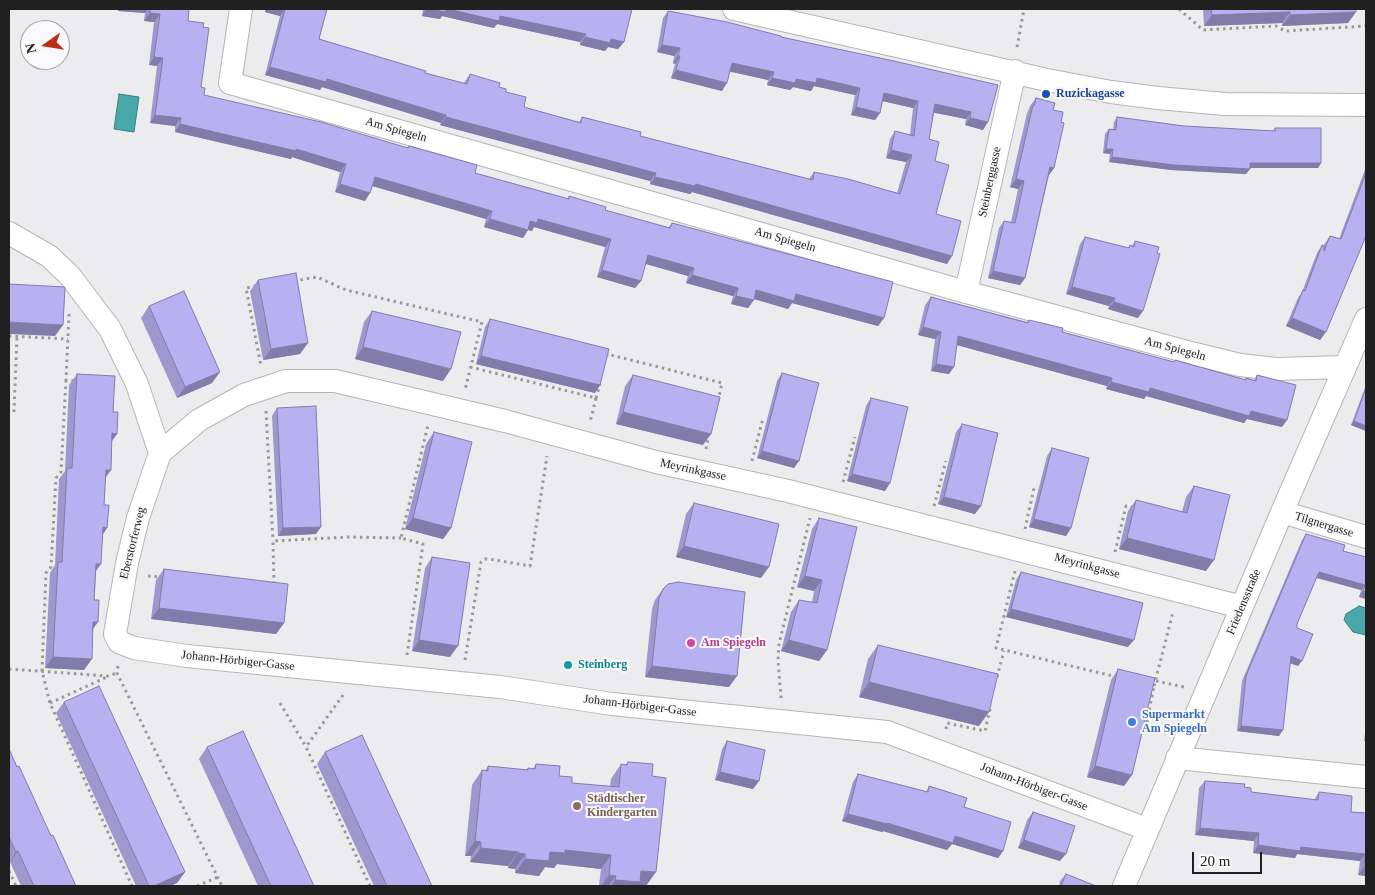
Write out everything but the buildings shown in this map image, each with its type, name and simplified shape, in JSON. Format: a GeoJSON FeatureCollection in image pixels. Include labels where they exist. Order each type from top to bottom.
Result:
{"type":"FeatureCollection","features":[{"type":"Feature","properties":{"kind":"street","name":"Am Spiegeln"},"geometry":{"type":"LineString","coordinates":[[241,9],[230,82],[966,292],[1196,354],[1240,365],[1276,369],[1345,367]]}},
{"type":"Feature","properties":{"kind":"street"},"geometry":{"type":"LineString","coordinates":[[734,9],[1111,92],[1225,104],[1366,105]]}},
{"type":"Feature","properties":{"kind":"street","name":"Steinberggasse"},"geometry":{"type":"LineString","coordinates":[[966,292],[1014,72]]}},
{"type":"Feature","properties":{"kind":"street"},"geometry":{"type":"LineString","coordinates":[[9,233],[49,256],[70,276],[110,329],[137,384],[160,453]]}},
{"type":"Feature","properties":{"kind":"street","name":"Friedensstraße"},"geometry":{"type":"LineString","coordinates":[[1124,886],[1282,512],[1345,367],[1365,328]]}},
{"type":"Feature","properties":{"kind":"street","name":"Meyrinkgasse"},"geometry":{"type":"LineString","coordinates":[[160,453],[199,420],[244,395],[286,381],[335,381],[433,404],[656,462],[838,503],[1242,607]]}},
{"type":"Feature","properties":{"kind":"street","name":"Eberstorferweg"},"geometry":{"type":"LineString","coordinates":[[119,642],[115,634],[125,573],[138,518],[160,453]]}},
{"type":"Feature","properties":{"kind":"street","name":"Tilgnergasse"},"geometry":{"type":"LineString","coordinates":[[1282,512],[1366,537]]}},
{"type":"Feature","properties":{"kind":"street","name":"Johann-Hörbiger-Gasse"},"geometry":{"type":"LineString","coordinates":[[119,642],[134,648],[187,656],[500,687],[612,704],[887,732],[1147,829]]}},
{"type":"Feature","properties":{"kind":"street"},"geometry":{"type":"LineString","coordinates":[[1182,749],[1366,776]]}},
{"type":"Feature","properties":{"kind":"path"},"geometry":{"type":"LineString","coordinates":[[1016,47],[1024,9]]}},
{"type":"Feature","properties":{"kind":"path"},"geometry":{"type":"LineString","coordinates":[[1179,9],[1203,30],[1276,26],[1285,31],[1366,26]]}},
{"type":"Feature","properties":{"kind":"path"},"geometry":{"type":"LineString","coordinates":[[9,336],[68,339],[61,472],[56,478],[51,567],[46,573],[42,671],[50,703],[132,886]]}},
{"type":"Feature","properties":{"kind":"path"},"geometry":{"type":"LineString","coordinates":[[14,412],[17,337]]}},
{"type":"Feature","properties":{"kind":"path"},"geometry":{"type":"LineString","coordinates":[[605,363],[607,354],[722,383],[716,410]]}},
{"type":"Feature","properties":{"kind":"path"},"geometry":{"type":"LineString","coordinates":[[470,368],[596,398]]}},
{"type":"Feature","properties":{"kind":"path"},"geometry":{"type":"LineString","coordinates":[[66,380],[82,381]]}},
{"type":"Feature","properties":{"kind":"path"},"geometry":{"type":"LineString","coordinates":[[585,443],[601,380]]}},
{"type":"Feature","properties":{"kind":"path"},"geometry":{"type":"LineString","coordinates":[[401,538],[433,404]]}},
{"type":"Feature","properties":{"kind":"path"},"geometry":{"type":"LineString","coordinates":[[747,482],[763,418]]}},
{"type":"Feature","properties":{"kind":"path"},"geometry":{"type":"LineString","coordinates":[[700,472],[711,427]]}},
{"type":"Feature","properties":{"kind":"path"},"geometry":{"type":"LineString","coordinates":[[462,683],[481,562],[489,559],[530,566],[550,434]]}},
{"type":"Feature","properties":{"kind":"path"},"geometry":{"type":"LineString","coordinates":[[838,503],[855,437]]}},
{"type":"Feature","properties":{"kind":"path"},"geometry":{"type":"LineString","coordinates":[[929,526],[946,461]]}},
{"type":"Feature","properties":{"kind":"path"},"geometry":{"type":"LineString","coordinates":[[783,721],[778,660],[779,644],[815,498]]}},
{"type":"Feature","properties":{"kind":"path"},"geometry":{"type":"LineString","coordinates":[[1110,572],[1126,506],[1143,510]]}},
{"type":"Feature","properties":{"kind":"path"},"geometry":{"type":"LineString","coordinates":[[274,590],[274,540],[349,537],[401,538],[423,544],[404,678]]}},
{"type":"Feature","properties":{"kind":"path"},"geometry":{"type":"LineString","coordinates":[[125,573],[165,578]]}},
{"type":"Feature","properties":{"kind":"path"},"geometry":{"type":"LineString","coordinates":[[1179,590],[1154,686],[1146,727],[1182,749]]}},
{"type":"Feature","properties":{"kind":"path"},"geometry":{"type":"LineString","coordinates":[[119,642],[117,673],[222,886]]}},
{"type":"Feature","properties":{"kind":"path"},"geometry":{"type":"LineString","coordinates":[[996,648],[1126,680]]}},
{"type":"Feature","properties":{"kind":"path"},"geometry":{"type":"LineString","coordinates":[[995,686],[1004,650]]}},
{"type":"Feature","properties":{"kind":"path"},"geometry":{"type":"LineString","coordinates":[[9,669],[108,676]]}},
{"type":"Feature","properties":{"kind":"path"},"geometry":{"type":"LineString","coordinates":[[50,703],[117,673]]}},
{"type":"Feature","properties":{"kind":"path"},"geometry":{"type":"LineString","coordinates":[[306,747],[358,673]]}},
{"type":"Feature","properties":{"kind":"path"},"geometry":{"type":"LineString","coordinates":[[1156,681],[1206,691]]}},
{"type":"Feature","properties":{"kind":"path"},"geometry":{"type":"LineString","coordinates":[[1145,684],[1154,686]]}},
{"type":"Feature","properties":{"kind":"path"},"geometry":{"type":"LineString","coordinates":[[280,703],[306,747],[370,886]]}},
{"type":"Feature","properties":{"kind":"path"},"geometry":{"type":"LineString","coordinates":[[941,752],[947,723],[985,731],[991,704]]}},
{"type":"Feature","properties":{"kind":"path"},"geometry":{"type":"LineString","coordinates":[[9,872],[16,886]]}},
{"type":"Feature","properties":{"kind":"path"},"geometry":{"type":"LineString","coordinates":[[197,886],[218,877]]}},
{"type":"Feature","properties":{"kind":"water"},"geometry":{"type":"Polygon","coordinates":[[[119,94],[139,97],[134,132],[114,129],[119,94]]]}},
{"type":"Feature","properties":{"kind":"water"},"geometry":{"type":"Polygon","coordinates":[[[1359,606],[1366,608],[1366,635],[1353,632],[1344,620],[1346,614],[1359,606]]]}},
{"type":"Feature","properties":{"kind":"place","name":"Ruzickagasse"},"geometry":{"type":"Point","coordinates":[1046,94]}},
{"type":"Feature","properties":{"kind":"place","name":"Am Spiegeln"},"geometry":{"type":"Point","coordinates":[691,643]}},
{"type":"Feature","properties":{"kind":"place","name":"Steinberg"},"geometry":{"type":"Point","coordinates":[568,665]}},
{"type":"Feature","properties":{"kind":"place","name":"Supermarkt Am Spiegeln"},"geometry":{"type":"Point","coordinates":[1132,722]}},
{"type":"Feature","properties":{"kind":"place","name":"Städtischer Kindergarten"},"geometry":{"type":"Point","coordinates":[577,806]}}]}
